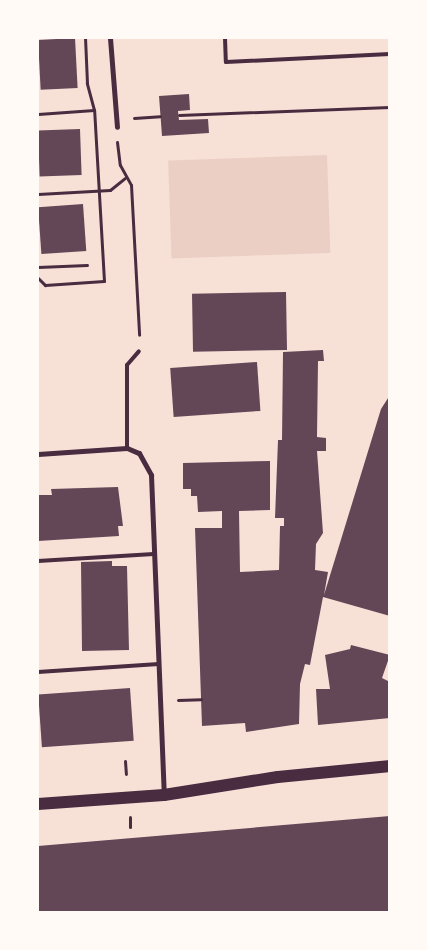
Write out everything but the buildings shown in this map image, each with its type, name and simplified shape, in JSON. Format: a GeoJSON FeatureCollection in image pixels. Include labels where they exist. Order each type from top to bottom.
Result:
{"type":"FeatureCollection","features":[{"type":"Feature","properties":{"kind":"main road"},"geometry":{"type":"LineString","coordinates":[[38,804],[164,796],[278,777],[390,766]]}},
{"type":"Feature","properties":{"kind":"street"},"geometry":{"type":"LineString","coordinates":[[110,38],[117,127]]}},
{"type":"Feature","properties":{"kind":"street"},"geometry":{"type":"LineString","coordinates":[[38,454],[127,448],[139,453],[151,475],[164,796]]}},
{"type":"Feature","properties":{"kind":"lane"},"geometry":{"type":"LineString","coordinates":[[225,38],[226,62],[390,54]]}},
{"type":"Feature","properties":{"kind":"lane"},"geometry":{"type":"LineString","coordinates":[[127,448],[127,366],[139,351]]}},
{"type":"Feature","properties":{"kind":"lane"},"geometry":{"type":"LineString","coordinates":[[38,561],[154,554]]}},
{"type":"Feature","properties":{"kind":"lane"},"geometry":{"type":"LineString","coordinates":[[38,672],[159,664]]}},
{"type":"Feature","properties":{"kind":"path"},"geometry":{"type":"LineString","coordinates":[[38,278],[45,285],[104,281],[94,110],[87,83],[85,38]]}},
{"type":"Feature","properties":{"kind":"path"},"geometry":{"type":"LineString","coordinates":[[178,116],[390,106]]}},
{"type":"Feature","properties":{"kind":"path"},"geometry":{"type":"LineString","coordinates":[[38,114],[94,110]]}},
{"type":"Feature","properties":{"kind":"path"},"geometry":{"type":"LineString","coordinates":[[116,119],[160,116]]}},
{"type":"Feature","properties":{"kind":"path"},"geometry":{"type":"LineString","coordinates":[[117,127],[118,153],[125,178],[130,185],[131,194],[139,351]]}},
{"type":"Feature","properties":{"kind":"path"},"geometry":{"type":"LineString","coordinates":[[38,194],[110,190],[125,178]]}},
{"type":"Feature","properties":{"kind":"path"},"geometry":{"type":"LineString","coordinates":[[38,267],[86,265]]}},
{"type":"Feature","properties":{"kind":"path"},"geometry":{"type":"LineString","coordinates":[[178,700],[201,699]]}},
{"type":"Feature","properties":{"kind":"path"},"geometry":{"type":"LineString","coordinates":[[125,761],[126,774]]}},
{"type":"Feature","properties":{"kind":"shaded area"},"geometry":{"type":"Polygon","coordinates":[[[327,155],[330,253],[172,258],[168,161],[327,155]]]}}]}
